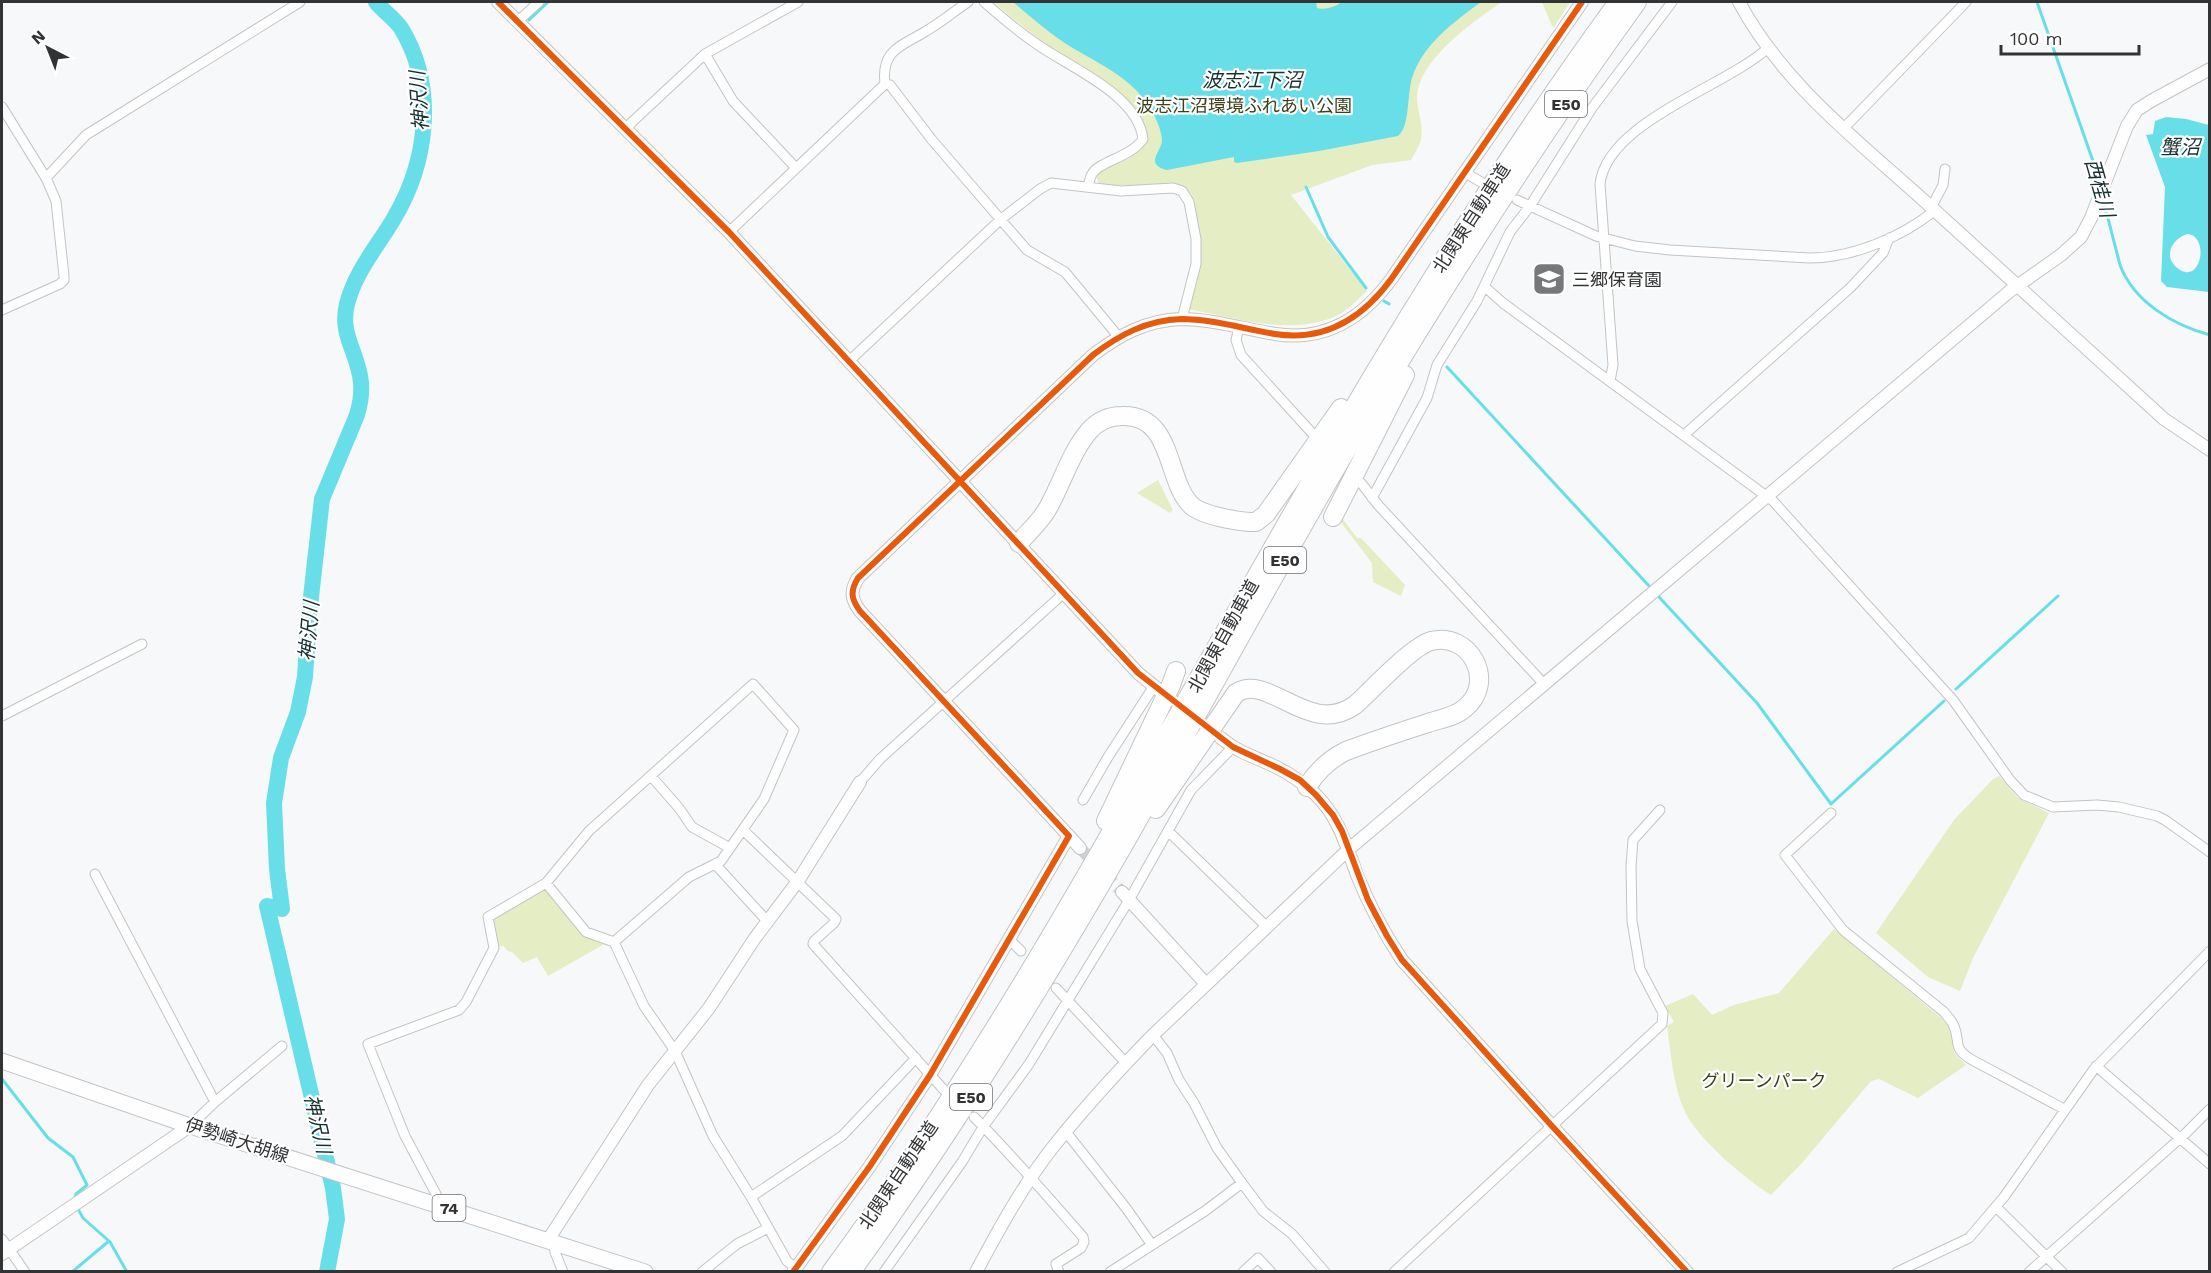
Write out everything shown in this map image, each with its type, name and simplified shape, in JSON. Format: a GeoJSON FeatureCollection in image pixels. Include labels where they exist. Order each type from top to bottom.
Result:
{"type":"FeatureCollection","features":[{"type":"Feature","properties":{"kind":"highway","name":"北関東自動車道"},"geometry":{"type":"LineString","coordinates":[[831,1272],[911,1159],[1016,996],[1100,855],[1299,501],[1428,286],[1539,115],[1618,2]]}},
{"type":"Feature","properties":{"kind":"highway","name":"北関東自動車道"},"geometry":{"type":"LineString","coordinates":[[851,1272],[977,1088],[1082,916],[1364,422],[1496,208],[1637,2]]}},
{"type":"Feature","properties":{"kind":"highway"},"geometry":{"type":"LineString","coordinates":[[1333,517],[1377,427],[1496,208]]}},
{"type":"Feature","properties":{"kind":"highway"},"geometry":{"type":"LineString","coordinates":[[1019,543],[1047,510],[1088,432],[1104,420],[1119,416],[1135,417],[1154,429],[1164,443],[1185,497],[1194,507],[1245,522],[1256,522],[1261,519],[1428,286]]}},
{"type":"Feature","properties":{"kind":"highway"},"geometry":{"type":"LineString","coordinates":[[1019,543],[1051,514],[1094,434],[1113,423],[1133,423],[1150,434],[1159,447],[1183,507]]}},
{"type":"Feature","properties":{"kind":"highway"},"geometry":{"type":"LineString","coordinates":[[1298,697],[1309,705],[1322,709],[1344,706],[1420,639],[1437,634],[1453,635],[1469,643],[1480,658],[1486,675],[1480,700],[1463,717],[1350,756],[1307,787]]}},
{"type":"Feature","properties":{"kind":"highway"},"geometry":{"type":"LineString","coordinates":[[1082,916],[1134,844],[1181,771],[1236,693],[1242,689],[1253,688],[1310,712],[1332,716],[1347,711],[1355,705],[1424,644],[1448,640],[1464,647],[1470,653],[1479,669],[1479,685],[1477,693],[1466,708],[1449,717],[1346,752],[1313,777],[1307,787]]}},
{"type":"Feature","properties":{"kind":"highway"},"geometry":{"type":"LineString","coordinates":[[1016,996],[1130,773],[1172,685],[1176,671]]}},
{"type":"Feature","properties":{"kind":"main road","name":"伊勢崎大胡線"},"geometry":{"type":"LineString","coordinates":[[2,1061],[190,1126],[645,1272]]}},
{"type":"Feature","properties":{"kind":"street"},"geometry":{"type":"LineString","coordinates":[[46,178],[86,135],[300,2]]}},
{"type":"Feature","properties":{"kind":"street"},"geometry":{"type":"LineString","coordinates":[[498,2],[729,232],[1138,673],[1156,688],[1108,757],[1083,800]]}},
{"type":"Feature","properties":{"kind":"street"},"geometry":{"type":"LineString","coordinates":[[518,21],[539,2]]}},
{"type":"Feature","properties":{"kind":"street"},"geometry":{"type":"LineString","coordinates":[[627,131],[631,123],[705,54],[798,2]]}},
{"type":"Feature","properties":{"kind":"street"},"geometry":{"type":"LineString","coordinates":[[885,84],[884,70],[888,58],[897,47],[926,31],[968,2]]}},
{"type":"Feature","properties":{"kind":"street"},"geometry":{"type":"LineString","coordinates":[[984,2],[1036,44],[1113,94],[1135,116],[1142,130],[1143,139],[1127,154],[1096,168],[1091,175],[1088,187]]}},
{"type":"Feature","properties":{"kind":"street"},"geometry":{"type":"LineString","coordinates":[[1080,848],[860,610],[852,599],[852,591],[858,578],[1093,355],[1118,336],[1148,325],[1182,319],[1275,334],[1301,335],[1332,328],[1358,315],[1386,286],[1582,2]]}},
{"type":"Feature","properties":{"kind":"street"},"geometry":{"type":"LineString","coordinates":[[1372,498],[1427,398],[1437,365],[1485,287],[1510,232],[1530,206],[1592,108],[1672,2]]}},
{"type":"Feature","properties":{"kind":"street"},"geometry":{"type":"LineString","coordinates":[[1739,2],[1768,48],[1808,95],[1843,129],[2164,419],[2210,450]]}},
{"type":"Feature","properties":{"kind":"street"},"geometry":{"type":"LineString","coordinates":[[1843,129],[1966,2]]}},
{"type":"Feature","properties":{"kind":"street"},"geometry":{"type":"LineString","coordinates":[[1610,381],[1613,365],[1601,177],[1622,143],[1642,126],[1743,67],[1768,48]]}},
{"type":"Feature","properties":{"kind":"street"},"geometry":{"type":"LineString","coordinates":[[705,54],[733,101],[796,168]]}},
{"type":"Feature","properties":{"kind":"street"},"geometry":{"type":"LineString","coordinates":[[976,1272],[998,1229],[1066,1132],[1153,1035],[1349,849],[2018,286],[2078,240],[2096,207],[2127,126],[2137,110],[2151,100],[2210,69]]}},
{"type":"Feature","properties":{"kind":"street"},"geometry":{"type":"LineString","coordinates":[[729,232],[885,84]]}},
{"type":"Feature","properties":{"kind":"street"},"geometry":{"type":"LineString","coordinates":[[885,84],[890,85],[932,140],[1027,250],[1065,272],[1118,336]]}},
{"type":"Feature","properties":{"kind":"street"},"geometry":{"type":"LineString","coordinates":[[2,107],[46,178],[58,209],[64,280],[60,284],[2,310]]}},
{"type":"Feature","properties":{"kind":"street"},"geometry":{"type":"LineString","coordinates":[[1516,200],[1604,239],[1664,250],[1819,258],[1859,249],[1888,238],[1933,209],[1943,185],[1945,169]]}},
{"type":"Feature","properties":{"kind":"street"},"geometry":{"type":"LineString","coordinates":[[1464,172],[1481,182]]}},
{"type":"Feature","properties":{"kind":"street"},"geometry":{"type":"LineString","coordinates":[[848,362],[1000,220],[1051,183],[1121,191],[1173,188],[1182,191],[1193,219],[1196,264],[1182,319]]}},
{"type":"Feature","properties":{"kind":"street"},"geometry":{"type":"LineString","coordinates":[[1684,435],[1850,288],[1883,253],[1888,238]]}},
{"type":"Feature","properties":{"kind":"street"},"geometry":{"type":"LineString","coordinates":[[1485,287],[1503,303],[1767,496],[1953,700],[2010,780],[2024,795],[2053,807],[2097,805],[2119,807],[2157,816],[2210,852]]}},
{"type":"Feature","properties":{"kind":"street"},"geometry":{"type":"LineString","coordinates":[[1239,327],[1236,340],[1241,355],[1312,433]]}},
{"type":"Feature","properties":{"kind":"street"},"geometry":{"type":"LineString","coordinates":[[1360,483],[1544,684]]}},
{"type":"Feature","properties":{"kind":"street"},"geometry":{"type":"LineString","coordinates":[[562,1272],[551,1241],[648,1085],[709,1008],[767,921],[798,881],[860,782],[880,759],[1064,593]]}},
{"type":"Feature","properties":{"kind":"street"},"geometry":{"type":"LineString","coordinates":[[2,716],[142,644]]}},
{"type":"Feature","properties":{"kind":"street"},"geometry":{"type":"LineString","coordinates":[[438,1205],[436,1194],[405,1136],[368,1044],[459,1010],[466,1002],[494,948],[488,916],[546,883],[589,831],[753,684],[794,730],[764,799],[721,861],[689,877],[614,942]]}},
{"type":"Feature","properties":{"kind":"street"},"geometry":{"type":"LineString","coordinates":[[1221,738],[1233,747],[1280,769],[1307,787],[1333,815],[1349,849],[1368,900],[1402,960],[1687,1272]]}},
{"type":"Feature","properties":{"kind":"street"},"geometry":{"type":"LineString","coordinates":[[884,1272],[962,1162],[983,1126],[1029,1064],[1125,896],[1168,831],[1191,790],[1233,747]]}},
{"type":"Feature","properties":{"kind":"street"},"geometry":{"type":"LineString","coordinates":[[651,776],[692,827],[730,848]]}},
{"type":"Feature","properties":{"kind":"street"},"geometry":{"type":"LineString","coordinates":[[1394,1272],[1662,1024],[1663,1013],[1640,969],[1632,921],[1633,840],[1660,810]]}},
{"type":"Feature","properties":{"kind":"street"},"geometry":{"type":"LineString","coordinates":[[1831,813],[1785,855],[1843,930],[1944,1012],[1954,1027],[1957,1045],[1961,1052],[2064,1109]]}},
{"type":"Feature","properties":{"kind":"street"},"geometry":{"type":"LineString","coordinates":[[743,830],[836,919],[814,941],[813,945],[944,1089]]}},
{"type":"Feature","properties":{"kind":"street"},"geometry":{"type":"LineString","coordinates":[[1168,831],[1267,927]]}},
{"type":"Feature","properties":{"kind":"street"},"geometry":{"type":"LineString","coordinates":[[546,883],[586,932],[614,942],[645,1006],[675,1051],[713,1136],[752,1197],[794,1270],[870,1166],[930,1075],[1069,836]]}},
{"type":"Feature","properties":{"kind":"street"},"geometry":{"type":"LineString","coordinates":[[716,864],[767,921]]}},
{"type":"Feature","properties":{"kind":"street"},"geometry":{"type":"LineString","coordinates":[[96,874],[215,1102]]}},
{"type":"Feature","properties":{"kind":"street"},"geometry":{"type":"LineString","coordinates":[[1125,896],[1206,984]]}},
{"type":"Feature","properties":{"kind":"street"},"geometry":{"type":"LineString","coordinates":[[1010,940],[1021,951]]}},
{"type":"Feature","properties":{"kind":"street"},"geometry":{"type":"LineString","coordinates":[[1897,1272],[1970,1238],[1996,1207],[2096,1066],[2210,951]]}},
{"type":"Feature","properties":{"kind":"street"},"geometry":{"type":"LineString","coordinates":[[1056,988],[1126,1063]]}},
{"type":"Feature","properties":{"kind":"street"},"geometry":{"type":"LineString","coordinates":[[1153,1035],[1167,1053],[1179,1080],[1217,1148],[1242,1183],[1263,1211],[1292,1234],[1322,1270]]}},
{"type":"Feature","properties":{"kind":"street"},"geometry":{"type":"LineString","coordinates":[[25,1272],[4,1247],[190,1126],[282,1046]]}},
{"type":"Feature","properties":{"kind":"street"},"geometry":{"type":"LineString","coordinates":[[752,1197],[842,1136],[915,1058]]}},
{"type":"Feature","properties":{"kind":"street"},"geometry":{"type":"LineString","coordinates":[[2096,1066],[2210,1164]]}},
{"type":"Feature","properties":{"kind":"street"},"geometry":{"type":"LineString","coordinates":[[2029,1272],[2181,1138],[2210,1109]]}},
{"type":"Feature","properties":{"kind":"street"},"geometry":{"type":"LineString","coordinates":[[974,1117],[1039,1186],[1084,1239],[1081,1248],[1056,1264],[1059,1272]]}},
{"type":"Feature","properties":{"kind":"street"},"geometry":{"type":"LineString","coordinates":[[1066,1132],[1152,1245]]}},
{"type":"Feature","properties":{"kind":"street"},"geometry":{"type":"LineString","coordinates":[[1110,1272],[1205,1211],[1242,1183]]}},
{"type":"Feature","properties":{"kind":"street"},"geometry":{"type":"LineString","coordinates":[[1996,1207],[2062,1272]]}},
{"type":"Feature","properties":{"kind":"street"},"geometry":{"type":"LineString","coordinates":[[702,1272],[737,1244],[768,1228]]}},
{"type":"Feature","properties":{"kind":"street"},"geometry":{"type":"LineString","coordinates":[[1242,1272],[1258,1258],[1271,1272]]}},
{"type":"Feature","properties":{"kind":"green space","name":"波志江下沼"},"geometry":{"type":"Polygon","coordinates":[[[993,2],[1502,2],[1463,30],[1437,55],[1427,69],[1420,83],[1417,97],[1422,129],[1421,139],[1411,160],[1372,165],[1291,195],[1367,291],[1334,317],[1298,325],[1280,325],[1187,309],[1201,258],[1198,227],[1191,194],[1176,184],[1130,186],[1099,184],[1096,176],[1099,172],[1130,158],[1147,139],[1138,115],[1121,94],[1040,40],[993,2]]]}},
{"type":"Feature","properties":{"kind":"green space"},"geometry":{"type":"Polygon","coordinates":[[[1542,2],[1570,2],[1554,27],[1542,2]]]}},
{"type":"Feature","properties":{"kind":"green space"},"geometry":{"type":"Polygon","coordinates":[[[1158,480],[1173,510],[1170,513],[1137,493],[1158,480]]]}},
{"type":"Feature","properties":{"kind":"green space"},"geometry":{"type":"Polygon","coordinates":[[[1342,518],[1357,538],[1361,538],[1405,585],[1401,596],[1373,582],[1372,563],[1340,521],[1342,518]]]}},
{"type":"Feature","properties":{"kind":"green space"},"geometry":{"type":"Polygon","coordinates":[[[1999,776],[2018,798],[2049,813],[1973,958],[1960,991],[1928,977],[1876,933],[1954,820],[1993,779],[1999,776]]]}},
{"type":"Feature","properties":{"kind":"green space"},"geometry":{"type":"Polygon","coordinates":[[[546,887],[586,936],[608,942],[548,976],[537,957],[523,963],[512,952],[503,946],[498,946],[491,918],[546,887]]]}},
{"type":"Feature","properties":{"kind":"green space","name":"グリーンパーク"},"geometry":{"type":"Polygon","coordinates":[[[1834,929],[1950,1027],[1954,1053],[1966,1065],[1918,1098],[1879,1079],[1871,1081],[1802,1163],[1771,1195],[1723,1158],[1691,1123],[1681,1102],[1675,1081],[1667,1026],[1674,1022],[1665,1006],[1693,994],[1712,1015],[1734,1005],[1779,993],[1834,929]]]}},
{"type":"Feature","properties":{"kind":"water","name":"波志江下沼"},"geometry":{"type":"Polygon","coordinates":[[[1013,2],[1316,2],[1317,8],[1323,9],[1341,2],[1481,2],[1440,35],[1417,66],[1410,85],[1405,125],[1398,136],[1319,151],[1237,163],[1234,162],[1234,157],[1167,170],[1155,161],[1162,141],[1158,124],[1136,90],[1110,70],[1056,37],[1013,2]]]}},
{"type":"Feature","properties":{"kind":"water","name":"蟹沼"},"geometry":{"type":"Polygon","coordinates":[[[2166,117],[2209,125],[2209,292],[2167,287],[2161,281],[2165,187],[2146,135],[2153,134],[2155,121],[2166,117]],[[2188,234],[2183,236],[2175,242],[2170,251],[2175,266],[2184,272],[2191,272],[2200,260],[2201,252],[2195,237],[2188,234]]]}},
{"type":"Feature","properties":{"kind":"waterway","name":"神沢川"},"geometry":{"type":"LineString","coordinates":[[327,1272],[337,1219],[333,1188],[267,906],[282,909],[277,869],[274,803],[281,758],[298,712],[305,677],[309,615],[322,499],[357,415],[360,399],[361,387],[357,363],[347,335],[345,315],[347,304],[361,270],[405,198],[414,174],[424,124],[424,99],[420,75],[412,51],[401,28],[376,2]]}},
{"type":"Feature","properties":{"kind":"waterway"},"geometry":{"type":"LineString","coordinates":[[529,20],[548,2]]}},
{"type":"Feature","properties":{"kind":"waterway","name":"西桂川"},"geometry":{"type":"LineString","coordinates":[[2037,2],[2099,184]]}},
{"type":"Feature","properties":{"kind":"waterway"},"geometry":{"type":"LineString","coordinates":[[1306,187],[1328,237],[1366,288]]}},
{"type":"Feature","properties":{"kind":"waterway","name":"西桂川"},"geometry":{"type":"LineString","coordinates":[[2103,199],[2120,265],[2135,290],[2145,301],[2169,318],[2210,335]]}},
{"type":"Feature","properties":{"kind":"waterway"},"geometry":{"type":"LineString","coordinates":[[1384,301],[1389,304]]}},
{"type":"Feature","properties":{"kind":"waterway"},"geometry":{"type":"LineString","coordinates":[[1447,367],[1650,587]]}},
{"type":"Feature","properties":{"kind":"waterway"},"geometry":{"type":"LineString","coordinates":[[1956,689],[2058,596]]}},
{"type":"Feature","properties":{"kind":"waterway"},"geometry":{"type":"LineString","coordinates":[[1659,597],[1757,703],[1831,804],[1944,701]]}},
{"type":"Feature","properties":{"kind":"waterway"},"geometry":{"type":"LineString","coordinates":[[2,1079],[48,1138],[73,1157],[87,1185],[76,1194],[74,1201]]}},
{"type":"Feature","properties":{"kind":"waterway"},"geometry":{"type":"LineString","coordinates":[[77,1207],[83,1218],[110,1242],[127,1272]]}},
{"type":"Feature","properties":{"kind":"waterway"},"geometry":{"type":"LineString","coordinates":[[72,1272],[109,1241]]}},
{"type":"Feature","properties":{"kind":"tunnel"},"geometry":{"type":"LineString","coordinates":[[1080,848],[1122,892]]}},
{"type":"Feature","properties":{"kind":"cycle path"},"geometry":{"type":"LineString","coordinates":[[498,2],[729,232],[1138,673],[1233,747],[1300,780],[1316,795],[1333,815],[1342,831],[1368,900],[1402,960],[1687,1272]]}},
{"type":"Feature","properties":{"kind":"cycle path"},"geometry":{"type":"LineString","coordinates":[[793,1272],[870,1166],[930,1075],[1069,836],[860,611],[853,595],[858,578],[1093,355],[1123,335],[1157,322],[1181,319],[1216,322],[1275,334],[1293,336],[1311,334],[1342,324],[1369,305],[1392,278],[1582,2]]}},
{"type":"Feature","properties":{"kind":"place","name":"三郷保育園"},"geometry":{"type":"Point","coordinates":[1549,279]}},
{"type":"Feature","properties":{"kind":"park label","name":"波志江沼環境ふれあい公園"},"geometry":{"type":"Point","coordinates":[1244,105]}}]}
